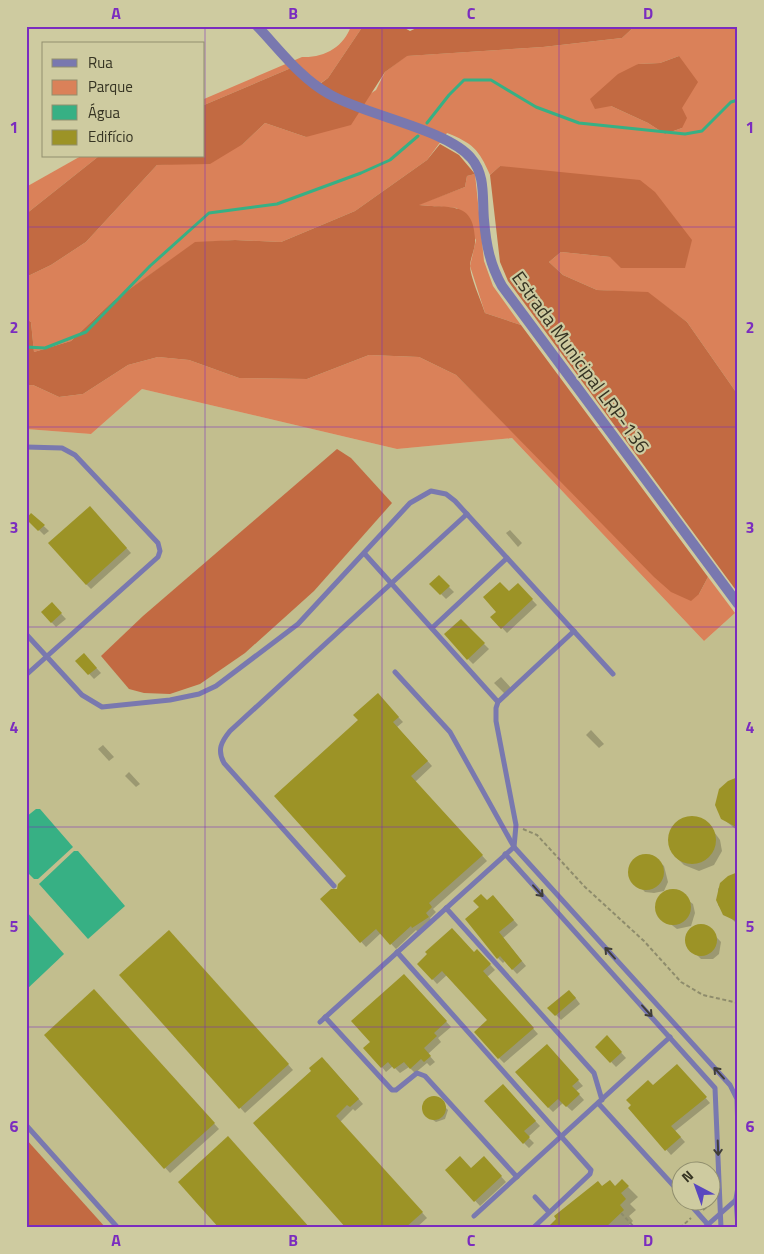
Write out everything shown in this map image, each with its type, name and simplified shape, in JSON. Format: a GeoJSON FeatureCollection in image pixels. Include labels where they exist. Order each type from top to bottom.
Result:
{"type":"FeatureCollection","features":[{"type":"Feature","properties":{"kind":"street","name":"Estrada Municipal LRP-136"},"geometry":{"type":"LineString","coordinates":[[257,26],[309,79],[328,94],[439,137],[471,157],[481,177],[490,260],[502,286],[738,604]]}},
{"type":"Feature","properties":{"kind":"lane"},"geometry":{"type":"LineString","coordinates":[[26,447],[62,448],[75,455],[158,543],[160,551],[158,557],[26,675]]}},
{"type":"Feature","properties":{"kind":"lane"},"geometry":{"type":"LineString","coordinates":[[26,634],[82,695],[102,706],[170,700],[199,694],[216,686],[290,631],[410,503],[431,491],[446,494],[467,514],[613,674]]}},
{"type":"Feature","properties":{"kind":"lane"},"geometry":{"type":"LineString","coordinates":[[334,886],[224,763],[220,749],[230,731],[467,514]]}},
{"type":"Feature","properties":{"kind":"lane"},"geometry":{"type":"LineString","coordinates":[[364,553],[498,702]]}},
{"type":"Feature","properties":{"kind":"lane"},"geometry":{"type":"LineString","coordinates":[[432,628],[507,558]]}},
{"type":"Feature","properties":{"kind":"lane"},"geometry":{"type":"LineString","coordinates":[[320,1022],[514,847],[516,825],[496,721],[496,708],[498,702],[574,631]]}},
{"type":"Feature","properties":{"kind":"lane"},"geometry":{"type":"LineString","coordinates":[[396,672],[450,732],[514,847],[730,1085],[737,1099],[738,1134]]}},
{"type":"Feature","properties":{"kind":"lane"},"geometry":{"type":"LineString","coordinates":[[505,854],[715,1088],[718,1162]]}},
{"type":"Feature","properties":{"kind":"lane"},"geometry":{"type":"LineString","coordinates":[[446,908],[594,1072],[600,1101],[672,1184]]}},
{"type":"Feature","properties":{"kind":"lane"},"geometry":{"type":"LineString","coordinates":[[397,952],[591,1172],[548,1211],[533,1228]]}},
{"type":"Feature","properties":{"kind":"lane"},"geometry":{"type":"LineString","coordinates":[[326,1017],[392,1090],[396,1090],[417,1073],[424,1076],[516,1177]]}},
{"type":"Feature","properties":{"kind":"lane"},"geometry":{"type":"LineString","coordinates":[[474,1216],[670,1037]]}},
{"type":"Feature","properties":{"kind":"lane"},"geometry":{"type":"LineString","coordinates":[[26,1124],[118,1228]]}},
{"type":"Feature","properties":{"kind":"lane"},"geometry":{"type":"LineString","coordinates":[[738,1187],[738,1228]]}},
{"type":"Feature","properties":{"kind":"lane"},"geometry":{"type":"LineString","coordinates":[[535,1197],[548,1211]]}},
{"type":"Feature","properties":{"kind":"lane"},"geometry":{"type":"LineString","coordinates":[[699,1214],[710,1227],[720,1213],[737,1198]]}},
{"type":"Feature","properties":{"kind":"lane"},"geometry":{"type":"LineString","coordinates":[[720,1213],[720,1228]]}},
{"type":"Feature","properties":{"kind":"path"},"geometry":{"type":"LineString","coordinates":[[516,825],[537,835],[585,887],[644,941],[681,982],[703,995],[738,1003]]}},
{"type":"Feature","properties":{"kind":"path"},"geometry":{"type":"LineString","coordinates":[[621,1213],[635,1228]]}},
{"type":"Feature","properties":{"kind":"path"},"geometry":{"type":"LineString","coordinates":[[680,1228],[699,1214]]}},
{"type":"Feature","properties":{"kind":"shaded area"},"geometry":{"type":"Polygon","coordinates":[[[363,26],[401,26],[410,31],[421,26],[635,26],[622,38],[543,47],[407,56],[385,72],[351,125],[306,137],[265,123],[243,144],[210,164],[157,165],[86,242],[51,265],[26,277],[26,214],[96,158],[205,158],[205,105],[291,68],[313,89],[328,78],[363,26]]]}},
{"type":"Feature","properties":{"kind":"shaded area"},"geometry":{"type":"Polygon","coordinates":[[[679,56],[698,82],[682,108],[687,118],[682,128],[665,134],[648,123],[611,106],[595,109],[590,99],[618,74],[638,64],[660,63],[679,56]]]}},
{"type":"Feature","properties":{"kind":"shaded area"},"geometry":{"type":"Polygon","coordinates":[[[440,144],[459,155],[475,174],[467,176],[465,187],[419,205],[457,208],[464,211],[469,217],[473,226],[475,241],[470,270],[485,313],[521,325],[708,577],[699,594],[691,601],[671,592],[654,577],[456,375],[419,357],[369,355],[307,379],[239,378],[189,360],[158,357],[128,365],[83,394],[59,397],[33,385],[26,386],[26,319],[31,322],[34,352],[71,341],[113,301],[195,242],[235,240],[281,242],[355,211],[427,160],[440,144]]]}},
{"type":"Feature","properties":{"kind":"shaded area"},"geometry":{"type":"Polygon","coordinates":[[[500,166],[640,180],[655,192],[692,240],[685,268],[621,268],[610,257],[561,252],[549,262],[563,275],[597,290],[648,292],[687,322],[738,395],[738,593],[508,281],[500,262],[490,175],[500,166]]]}},
{"type":"Feature","properties":{"kind":"shaded area"},"geometry":{"type":"Polygon","coordinates":[[[142,389],[397,449],[512,438],[704,641],[735,613],[738,617],[738,1228],[106,1228],[26,1139],[26,429],[91,434],[142,389]]]}},
{"type":"Feature","properties":{"kind":"shaded area"},"geometry":{"type":"Polygon","coordinates":[[[337,449],[351,458],[392,503],[314,591],[245,653],[200,684],[170,694],[144,693],[129,689],[101,656],[143,616],[337,449]]]}},
{"type":"Feature","properties":{"kind":"shaded area"},"geometry":{"type":"Polygon","coordinates":[[[26,1139],[106,1228],[26,1228],[26,1139]]]}},
{"type":"Feature","properties":{"kind":"green space"},"geometry":{"type":"Polygon","coordinates":[[[351,26],[363,26],[328,78],[312,89],[291,68],[205,105],[205,99],[302,57],[318,56],[332,50],[348,33],[351,26]]]}},
{"type":"Feature","properties":{"kind":"green space"},"geometry":{"type":"Polygon","coordinates":[[[635,26],[738,26],[738,395],[687,322],[648,293],[597,290],[563,275],[549,262],[561,252],[685,268],[500,166],[490,175],[474,148],[463,140],[447,133],[427,160],[355,211],[281,242],[235,240],[195,243],[113,301],[71,341],[34,352],[31,322],[26,319],[26,277],[51,265],[86,242],[157,165],[183,163],[205,158],[205,156],[243,144],[265,123],[306,137],[376,90],[385,72],[406,56],[543,47],[622,38],[635,26]],[[679,56],[660,63],[638,64],[611,106],[648,123],[665,134],[682,128],[679,56]]]}},
{"type":"Feature","properties":{"kind":"green space"},"geometry":{"type":"Polygon","coordinates":[[[77,158],[96,158],[26,214],[26,187],[77,158]]]}},
{"type":"Feature","properties":{"kind":"green space"},"geometry":{"type":"Polygon","coordinates":[[[475,174],[484,261],[493,286],[521,325],[485,313],[470,266],[476,240],[457,208],[417,205],[465,187],[467,176],[475,174]]]}},
{"type":"Feature","properties":{"kind":"green space"},"geometry":{"type":"Polygon","coordinates":[[[369,355],[419,357],[456,375],[671,591],[699,594],[708,577],[735,613],[704,641],[512,438],[397,449],[142,389],[91,434],[26,429],[26,386],[33,385],[59,397],[83,394],[128,365],[158,357],[189,360],[239,378],[307,379],[369,355]]]}},
{"type":"Feature","properties":{"kind":"water"},"geometry":{"type":"Polygon","coordinates":[[[36,809],[40,809],[73,847],[38,879],[34,879],[26,871],[26,817],[36,809]]]}},
{"type":"Feature","properties":{"kind":"water"},"geometry":{"type":"Polygon","coordinates":[[[74,851],[78,851],[125,906],[88,939],[39,884],[74,851]]]}},
{"type":"Feature","properties":{"kind":"water"},"geometry":{"type":"Polygon","coordinates":[[[26,911],[64,954],[26,990],[26,911]]]}},
{"type":"Feature","properties":{"kind":"building"},"geometry":{"type":"Polygon","coordinates":[[[90,506],[127,548],[86,585],[48,543],[90,506]]]}},
{"type":"Feature","properties":{"kind":"building"},"geometry":{"type":"Polygon","coordinates":[[[31,513],[45,525],[38,531],[26,519],[31,513]]]}},
{"type":"Feature","properties":{"kind":"building"},"geometry":{"type":"Polygon","coordinates":[[[439,575],[450,586],[440,595],[429,584],[439,575]]]}},
{"type":"Feature","properties":{"kind":"building"},"geometry":{"type":"Polygon","coordinates":[[[500,582],[509,591],[518,583],[533,599],[501,629],[490,617],[496,612],[483,597],[500,582]]]}},
{"type":"Feature","properties":{"kind":"building"},"geometry":{"type":"Polygon","coordinates":[[[52,602],[62,613],[51,623],[41,612],[52,602]]]}},
{"type":"Feature","properties":{"kind":"building"},"geometry":{"type":"Polygon","coordinates":[[[461,619],[485,643],[467,660],[444,634],[461,619]]]}},
{"type":"Feature","properties":{"kind":"building"},"geometry":{"type":"Polygon","coordinates":[[[84,653],[97,668],[88,675],[75,661],[84,653]]]}},
{"type":"Feature","properties":{"kind":"building"},"geometry":{"type":"Polygon","coordinates":[[[378,693],[399,717],[393,722],[428,761],[411,776],[483,855],[429,903],[432,907],[426,913],[429,917],[412,928],[411,926],[390,945],[376,929],[360,943],[320,899],[331,889],[337,889],[338,884],[346,876],[274,796],[358,720],[353,715],[378,693]]]}},
{"type":"Feature","properties":{"kind":"building"},"geometry":{"type":"Polygon","coordinates":[[[738,777],[738,828],[721,819],[715,805],[719,789],[728,781],[738,777]]]}},
{"type":"Feature","properties":{"kind":"building"},"geometry":{"type":"Polygon","coordinates":[[[687,816],[697,816],[709,823],[716,835],[716,845],[709,857],[697,864],[687,864],[679,860],[672,853],[668,845],[668,835],[672,827],[679,820],[687,816]]]}},
{"type":"Feature","properties":{"kind":"building"},"geometry":{"type":"Polygon","coordinates":[[[646,854],[659,859],[664,872],[659,885],[646,890],[633,885],[628,872],[633,859],[646,854]]]}},
{"type":"Feature","properties":{"kind":"building"},"geometry":{"type":"Polygon","coordinates":[[[738,872],[738,922],[723,915],[716,900],[720,883],[728,876],[738,872]]]}},
{"type":"Feature","properties":{"kind":"building"},"geometry":{"type":"Polygon","coordinates":[[[673,889],[686,894],[691,907],[686,920],[673,925],[660,920],[655,907],[660,894],[673,889]]]}},
{"type":"Feature","properties":{"kind":"building"},"geometry":{"type":"Polygon","coordinates":[[[481,894],[487,900],[493,895],[514,920],[499,932],[522,961],[512,970],[500,956],[497,959],[465,919],[479,907],[473,901],[481,894]]]}},
{"type":"Feature","properties":{"kind":"building"},"geometry":{"type":"Polygon","coordinates":[[[701,924],[707,925],[712,929],[716,934],[716,946],[712,951],[707,955],[701,956],[695,955],[690,951],[686,946],[685,940],[686,934],[690,929],[695,925],[701,924]]]}},
{"type":"Feature","properties":{"kind":"building"},"geometry":{"type":"Polygon","coordinates":[[[452,928],[474,952],[477,949],[491,964],[483,971],[534,1028],[498,1059],[474,1032],[487,1020],[442,971],[432,980],[417,964],[427,954],[425,952],[452,928]]]}},
{"type":"Feature","properties":{"kind":"building"},"geometry":{"type":"Polygon","coordinates":[[[169,930],[289,1064],[239,1109],[119,975],[169,930]]]}},
{"type":"Feature","properties":{"kind":"building"},"geometry":{"type":"Polygon","coordinates":[[[404,974],[447,1021],[434,1033],[437,1036],[424,1048],[431,1056],[424,1062],[421,1059],[410,1069],[404,1062],[394,1069],[388,1062],[381,1068],[363,1048],[370,1042],[351,1021],[404,974]]]}},
{"type":"Feature","properties":{"kind":"building"},"geometry":{"type":"Polygon","coordinates":[[[94,989],[215,1123],[164,1169],[44,1035],[94,989]]]}},
{"type":"Feature","properties":{"kind":"building"},"geometry":{"type":"Polygon","coordinates":[[[569,990],[576,998],[555,1016],[547,1008],[569,990]]]}},
{"type":"Feature","properties":{"kind":"building"},"geometry":{"type":"Polygon","coordinates":[[[607,1035],[622,1052],[610,1063],[595,1047],[607,1035]]]}},
{"type":"Feature","properties":{"kind":"building"},"geometry":{"type":"Polygon","coordinates":[[[547,1044],[579,1080],[572,1086],[580,1094],[566,1107],[558,1099],[548,1108],[515,1072],[547,1044]]]}},
{"type":"Feature","properties":{"kind":"building"},"geometry":{"type":"Polygon","coordinates":[[[322,1057],[359,1099],[350,1107],[347,1105],[336,1116],[423,1212],[405,1228],[346,1228],[253,1123],[311,1071],[309,1068],[322,1057]]]}},
{"type":"Feature","properties":{"kind":"building"},"geometry":{"type":"Polygon","coordinates":[[[677,1064],[707,1097],[671,1126],[681,1137],[665,1151],[628,1108],[631,1105],[626,1100],[648,1080],[653,1085],[677,1064]]]}},
{"type":"Feature","properties":{"kind":"building"},"geometry":{"type":"Polygon","coordinates":[[[503,1084],[536,1121],[524,1131],[530,1137],[523,1144],[484,1101],[503,1084]]]}},
{"type":"Feature","properties":{"kind":"building"},"geometry":{"type":"Polygon","coordinates":[[[434,1096],[442,1100],[446,1108],[442,1116],[434,1120],[426,1116],[422,1108],[426,1100],[434,1096]]]}},
{"type":"Feature","properties":{"kind":"building"},"geometry":{"type":"Polygon","coordinates":[[[228,1136],[310,1228],[219,1228],[178,1182],[228,1136]]]}},
{"type":"Feature","properties":{"kind":"building"},"geometry":{"type":"Polygon","coordinates":[[[460,1156],[471,1168],[484,1156],[502,1176],[474,1202],[445,1170],[460,1156]]]}},
{"type":"Feature","properties":{"kind":"building"},"geometry":{"type":"Polygon","coordinates":[[[622,1179],[629,1186],[621,1193],[626,1199],[620,1205],[624,1210],[605,1228],[547,1228],[556,1219],[554,1216],[598,1181],[602,1186],[610,1180],[615,1186],[622,1179]]]}},
{"type":"Feature","properties":{"kind":"waterway"},"geometry":{"type":"LineString","coordinates":[[427,123],[449,95],[464,80],[491,80],[536,107],[579,123],[685,134],[702,131],[731,102],[738,100]]}},
{"type":"Feature","properties":{"kind":"waterway"},"geometry":{"type":"LineString","coordinates":[[26,347],[45,348],[86,332],[150,266],[209,213],[277,204],[361,173],[390,160],[418,136]]}}]}
